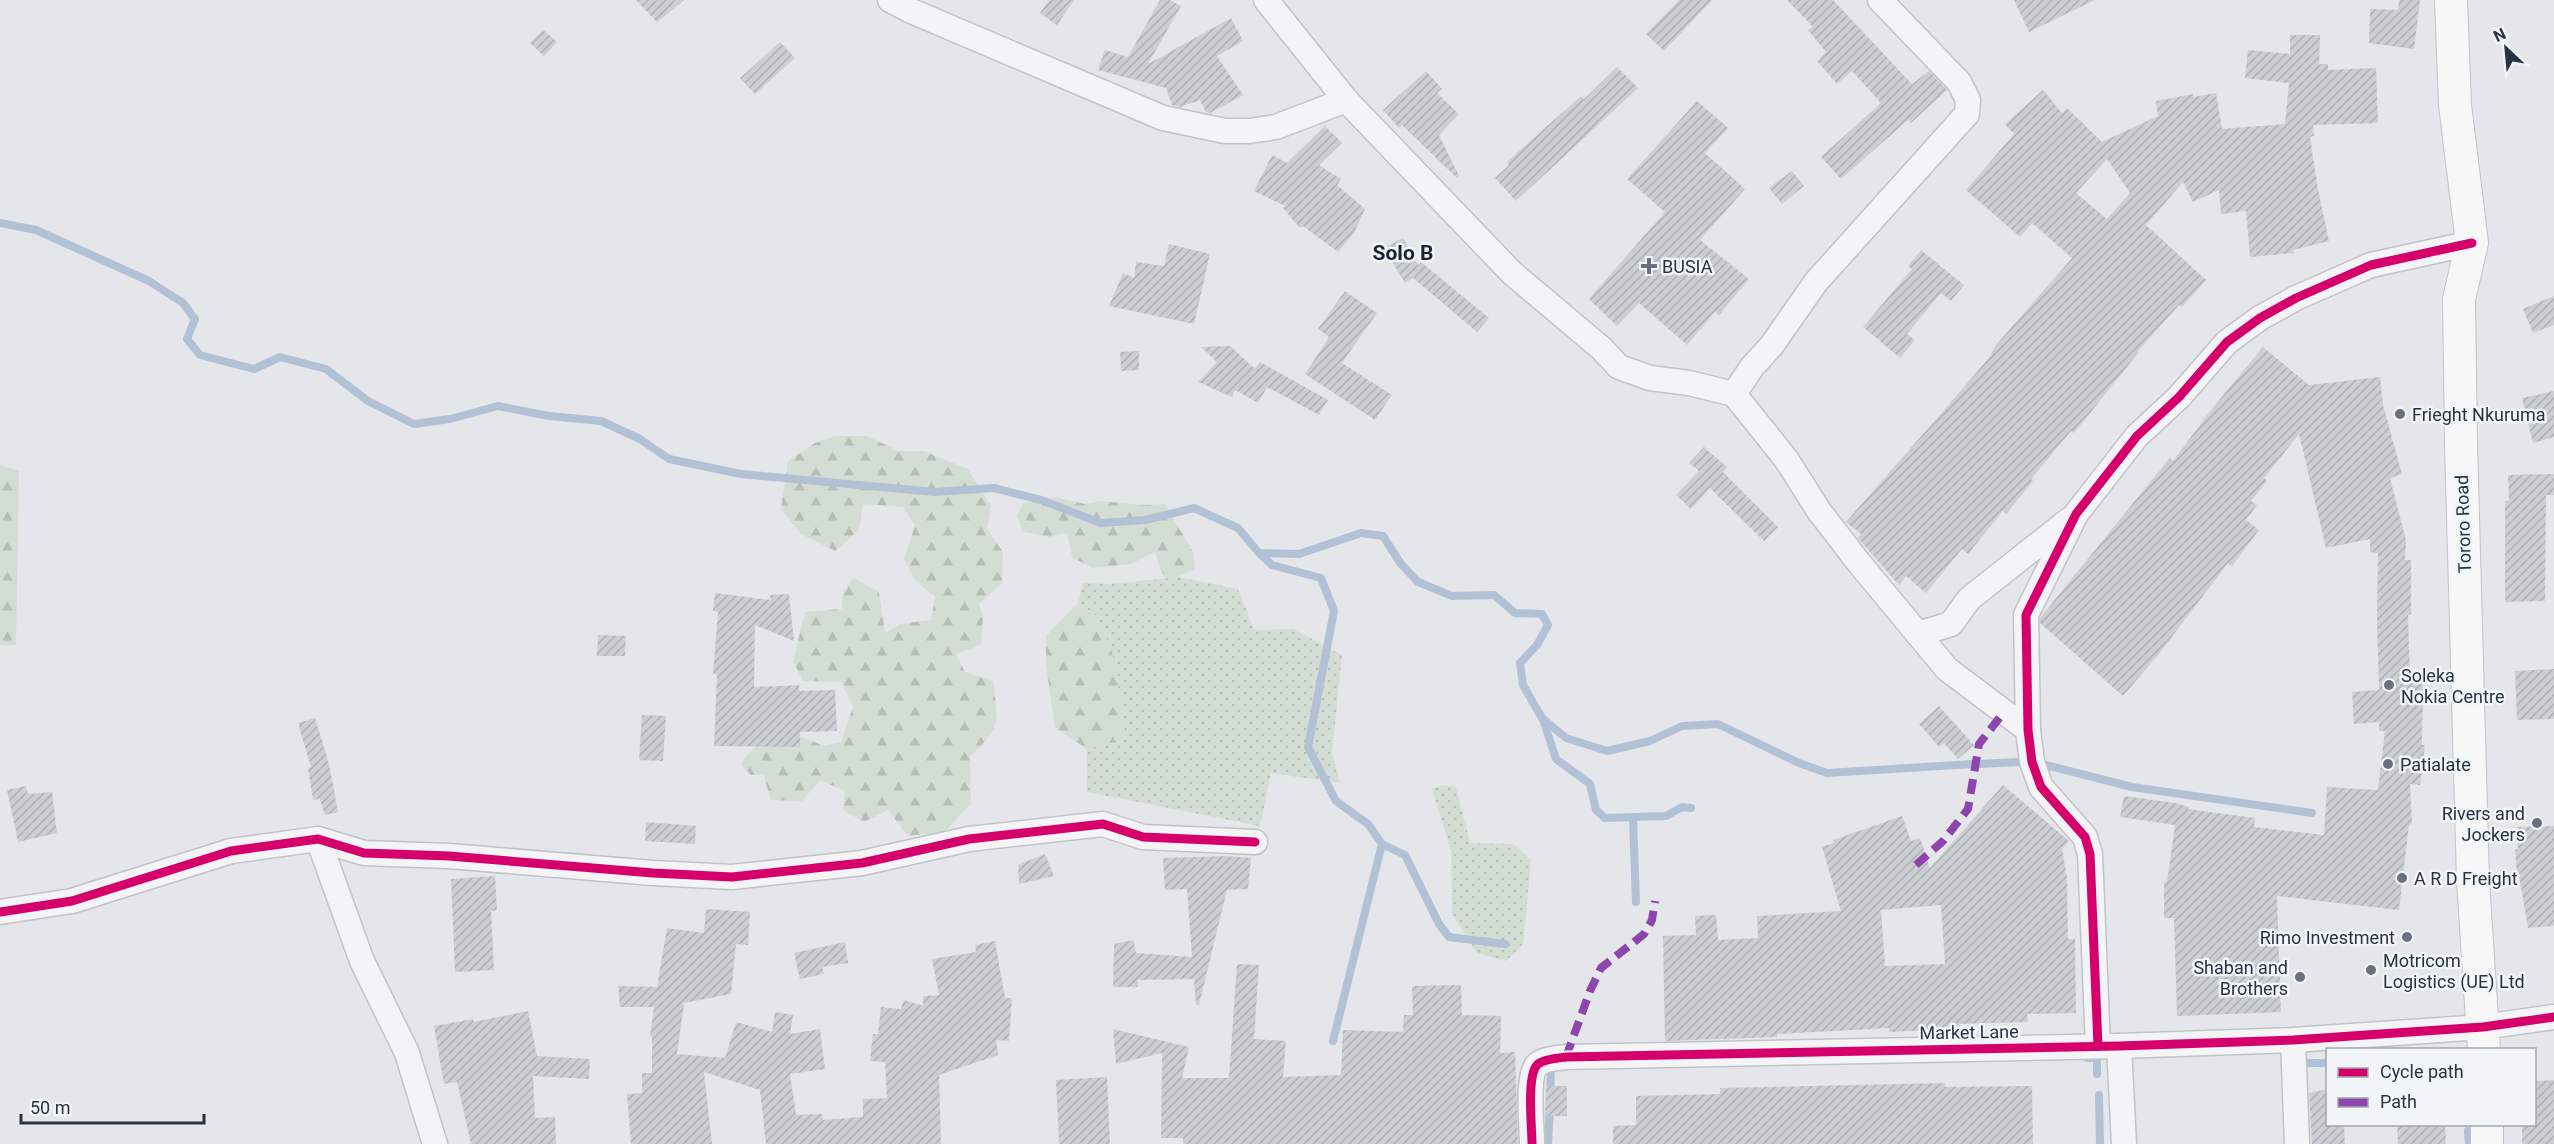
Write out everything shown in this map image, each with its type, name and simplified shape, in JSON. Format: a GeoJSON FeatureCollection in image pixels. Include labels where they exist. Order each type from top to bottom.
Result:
{"type":"FeatureCollection","features":[{"type":"Feature","properties":{"kind":"main road","name":"Tororo Road"},"geometry":{"type":"LineString","coordinates":[[2451,0],[2456,105],[2472,243],[2459,299],[2461,456],[2473,881],[2484,1038]]}},
{"type":"Feature","properties":{"kind":"main road"},"geometry":{"type":"LineString","coordinates":[[2487,1126],[2487,1144]]}},
{"type":"Feature","properties":{"kind":"street"},"geometry":{"type":"LineString","coordinates":[[890,0],[1163,118],[1225,131],[1249,131],[1276,127],[1346,100]]}},
{"type":"Feature","properties":{"kind":"street"},"geometry":{"type":"LineString","coordinates":[[1266,0],[1346,100],[1512,273],[1601,348],[1619,367],[1650,378],[1689,383],[1734,394],[1786,459],[1819,511],[1839,537],[1947,669],[2028,730]]}},
{"type":"Feature","properties":{"kind":"street"},"geometry":{"type":"LineString","coordinates":[[1734,394],[1816,282],[1967,114],[1968,99],[1959,82],[1880,0]]}},
{"type":"Feature","properties":{"kind":"street"},"geometry":{"type":"LineString","coordinates":[[2124,1144],[2108,1046],[2090,854],[2085,837],[2041,787],[2032,762],[2028,730],[2026,615],[2076,514],[2137,436],[2179,397],[2227,342],[2260,318],[2296,298],[2371,265],[2472,243]]}},
{"type":"Feature","properties":{"kind":"street"},"geometry":{"type":"LineString","coordinates":[[1918,634],[1950,624],[1969,599],[2076,514]]}},
{"type":"Feature","properties":{"kind":"street"},"geometry":{"type":"LineString","coordinates":[[0,912],[72,901],[231,852],[318,839],[364,853],[449,856],[732,878],[862,863],[969,839],[1103,824],[1143,837],[1255,842]]}},
{"type":"Feature","properties":{"kind":"street"},"geometry":{"type":"LineString","coordinates":[[318,839],[362,961],[407,1053],[435,1144]]}},
{"type":"Feature","properties":{"kind":"street","name":"Market Lane"},"geometry":{"type":"LineString","coordinates":[[1532,1144],[1531,1095],[1534,1070],[1540,1062],[1566,1057],[2293,1040],[2484,1038],[2554,1017]]}},
{"type":"Feature","properties":{"kind":"street"},"geometry":{"type":"LineString","coordinates":[[2293,1040],[2297,1144]]}},
{"type":"Feature","properties":{"kind":"green space"},"geometry":{"type":"Polygon","coordinates":[[[835,436],[867,436],[899,451],[924,451],[968,469],[991,506],[987,529],[1003,552],[1002,583],[979,604],[983,617],[981,645],[956,654],[965,672],[993,681],[996,706],[995,723],[988,738],[970,756],[971,804],[944,832],[908,836],[888,810],[864,822],[843,810],[845,791],[820,780],[802,801],[771,800],[763,774],[751,775],[741,765],[756,747],[777,738],[800,737],[822,746],[841,742],[853,707],[841,682],[803,681],[793,661],[805,612],[842,609],[843,591],[854,578],[879,592],[885,633],[900,624],[931,620],[935,597],[915,580],[904,559],[915,526],[903,507],[863,504],[859,530],[835,551],[801,534],[781,509],[788,461],[815,443],[835,436]]]}},
{"type":"Feature","properties":{"kind":"green space"},"geometry":{"type":"Polygon","coordinates":[[[0,465],[19,471],[16,645],[0,645],[0,465]]]}},
{"type":"Feature","properties":{"kind":"green space"},"geometry":{"type":"Polygon","coordinates":[[[1055,497],[1085,504],[1101,501],[1145,505],[1165,504],[1193,552],[1195,569],[1178,577],[1167,579],[1161,571],[1155,552],[1131,564],[1092,568],[1072,557],[1067,533],[1050,537],[1023,532],[1017,516],[1023,503],[1055,497]]]}},
{"type":"Feature","properties":{"kind":"green space"},"geometry":{"type":"Polygon","coordinates":[[[1178,577],[1238,589],[1254,630],[1293,629],[1342,655],[1332,753],[1340,783],[1271,773],[1260,826],[1087,792],[1087,749],[1126,739],[1096,616],[1078,603],[1083,583],[1111,584],[1178,577]]]}},
{"type":"Feature","properties":{"kind":"green space"},"geometry":{"type":"Polygon","coordinates":[[[1078,603],[1096,616],[1111,647],[1127,739],[1087,749],[1055,728],[1046,665],[1046,636],[1078,603]]]}},
{"type":"Feature","properties":{"kind":"green space"},"geometry":{"type":"Polygon","coordinates":[[[1443,785],[1456,787],[1470,843],[1513,844],[1531,860],[1523,944],[1506,961],[1477,953],[1452,914],[1451,851],[1432,789],[1443,785]]]}},
{"type":"Feature","properties":{"kind":"building"},"geometry":{"type":"Polygon","coordinates":[[[636,0],[684,0],[657,22],[636,0]]]}},
{"type":"Feature","properties":{"kind":"building"},"geometry":{"type":"Polygon","coordinates":[[[1049,0],[1074,0],[1057,25],[1040,13],[1049,0]]]}},
{"type":"Feature","properties":{"kind":"building"},"geometry":{"type":"Polygon","coordinates":[[[1160,0],[1170,0],[1181,6],[1148,64],[1231,18],[1243,41],[1217,56],[1243,95],[1210,113],[1206,112],[1200,100],[1180,107],[1172,105],[1166,88],[1098,70],[1105,50],[1128,57],[1160,0]]]}},
{"type":"Feature","properties":{"kind":"building"},"geometry":{"type":"Polygon","coordinates":[[[1679,0],[1712,0],[1664,51],[1646,34],[1679,0]]]}},
{"type":"Feature","properties":{"kind":"building"},"geometry":{"type":"Polygon","coordinates":[[[1787,0],[1833,0],[1912,84],[1929,71],[1947,90],[1911,123],[1908,120],[1841,179],[1821,157],[1881,103],[1852,71],[1837,84],[1817,61],[1826,52],[1808,30],[1813,27],[1787,0]]]}},
{"type":"Feature","properties":{"kind":"building"},"geometry":{"type":"Polygon","coordinates":[[[2014,0],[2095,0],[2029,32],[2014,0]]]}},
{"type":"Feature","properties":{"kind":"building"},"geometry":{"type":"Polygon","coordinates":[[[2399,0],[2420,0],[2414,49],[2369,43],[2370,9],[2398,10],[2399,0]]]}},
{"type":"Feature","properties":{"kind":"building"},"geometry":{"type":"Polygon","coordinates":[[[543,30],[557,42],[544,56],[530,43],[543,30]]]}},
{"type":"Feature","properties":{"kind":"building"},"geometry":{"type":"Polygon","coordinates":[[[2290,35],[2320,35],[2319,64],[2328,64],[2328,70],[2376,68],[2378,123],[2313,125],[2314,136],[2310,137],[2329,241],[2293,250],[2294,253],[2250,257],[2246,211],[2221,214],[2219,190],[2193,202],[2183,182],[2146,225],[2206,280],[2182,307],[2179,305],[2138,351],[2074,433],[2071,431],[2031,479],[2033,481],[2006,514],[2003,511],[1968,554],[1962,549],[1926,593],[1906,576],[1899,585],[1858,538],[1861,534],[1846,522],[1988,359],[1996,345],[2072,258],[2032,223],[2020,237],[1966,190],[2014,134],[2005,124],[2043,90],[2062,113],[2067,108],[2102,142],[2158,116],[2156,101],[2193,94],[2193,97],[2216,93],[2222,129],[2285,124],[2289,83],[2245,78],[2248,50],[2290,54],[2290,35]],[[2107,159],[2076,193],[2107,219],[2130,193],[2107,159]]]}},
{"type":"Feature","properties":{"kind":"building"},"geometry":{"type":"Polygon","coordinates":[[[780,42],[795,58],[755,94],[740,78],[780,42]]]}},
{"type":"Feature","properties":{"kind":"building"},"geometry":{"type":"Polygon","coordinates":[[[1617,67],[1638,88],[1516,201],[1495,178],[1509,165],[1507,162],[1581,96],[1584,99],[1617,67]]]}},
{"type":"Feature","properties":{"kind":"building"},"geometry":{"type":"Polygon","coordinates":[[[1426,71],[1442,89],[1437,93],[1459,114],[1439,135],[1459,176],[1457,178],[1402,125],[1399,128],[1383,110],[1426,71]]]}},
{"type":"Feature","properties":{"kind":"building"},"geometry":{"type":"Polygon","coordinates":[[[1697,101],[1728,128],[1705,153],[1745,189],[1700,240],[1749,279],[1719,315],[1715,312],[1687,345],[1639,303],[1617,326],[1589,299],[1665,212],[1627,179],[1697,101]]]}},
{"type":"Feature","properties":{"kind":"building"},"geometry":{"type":"Polygon","coordinates":[[[1325,126],[1342,143],[1319,165],[1341,179],[1337,185],[1365,209],[1354,233],[1338,252],[1303,226],[1300,228],[1283,208],[1285,206],[1254,191],[1272,155],[1287,163],[1325,126]]]}},
{"type":"Feature","properties":{"kind":"building"},"geometry":{"type":"Polygon","coordinates":[[[1792,171],[1804,186],[1782,204],[1769,188],[1792,171]]]}},
{"type":"Feature","properties":{"kind":"building"},"geometry":{"type":"Polygon","coordinates":[[[1403,238],[1418,265],[1421,262],[1489,318],[1477,332],[1413,278],[1405,283],[1384,248],[1403,238]]]}},
{"type":"Feature","properties":{"kind":"building"},"geometry":{"type":"Polygon","coordinates":[[[1169,244],[1210,254],[1194,324],[1109,306],[1123,273],[1134,278],[1136,262],[1164,266],[1169,244]]]}},
{"type":"Feature","properties":{"kind":"building"},"geometry":{"type":"Polygon","coordinates":[[[1921,250],[1964,285],[1951,301],[1941,293],[1907,334],[1915,340],[1900,358],[1863,327],[1912,269],[1908,266],[1921,250]]]}},
{"type":"Feature","properties":{"kind":"building"},"geometry":{"type":"Polygon","coordinates":[[[1345,291],[1377,313],[1342,363],[1392,395],[1375,420],[1305,374],[1329,337],[1318,329],[1345,291]]]}},
{"type":"Feature","properties":{"kind":"building"},"geometry":{"type":"Polygon","coordinates":[[[2554,296],[2554,325],[2533,333],[2523,309],[2554,296]]]}},
{"type":"Feature","properties":{"kind":"building"},"geometry":{"type":"Polygon","coordinates":[[[1230,346],[1255,369],[1260,362],[1328,400],[1319,415],[1267,387],[1258,403],[1235,390],[1232,397],[1198,382],[1217,362],[1201,347],[1230,346]]]}},
{"type":"Feature","properties":{"kind":"building"},"geometry":{"type":"Polygon","coordinates":[[[2263,347],[2309,385],[2380,377],[2383,405],[2402,474],[2390,478],[2406,540],[2405,560],[2411,560],[2411,614],[2408,615],[2410,678],[2423,678],[2422,745],[2425,745],[2420,785],[2410,784],[2412,824],[2409,825],[2399,910],[2277,896],[2281,1012],[2177,1016],[2174,918],[2164,918],[2164,882],[2167,882],[2175,825],[2120,817],[2124,796],[2175,803],[2189,807],[2188,809],[2255,818],[2254,827],[2324,835],[2327,787],[2378,790],[2385,731],[2379,731],[2379,722],[2354,724],[2352,692],[2379,690],[2378,553],[2370,552],[2370,539],[2326,548],[2299,434],[2264,478],[2267,481],[2251,501],[2257,505],[2246,520],[2259,530],[2232,566],[2228,563],[2158,655],[2123,696],[2040,623],[2040,618],[2170,458],[2173,461],[2263,347]]]}},
{"type":"Feature","properties":{"kind":"building"},"geometry":{"type":"Polygon","coordinates":[[[1139,351],[1139,370],[1121,371],[1120,352],[1139,351]]]}},
{"type":"Feature","properties":{"kind":"building"},"geometry":{"type":"Polygon","coordinates":[[[2554,391],[2554,437],[2533,443],[2522,398],[2554,391]]]}},
{"type":"Feature","properties":{"kind":"building"},"geometry":{"type":"Polygon","coordinates":[[[1704,447],[1727,467],[1723,472],[1778,527],[1764,541],[1710,488],[1691,509],[1676,495],[1699,471],[1689,463],[1704,447]]]}},
{"type":"Feature","properties":{"kind":"building"},"geometry":{"type":"Polygon","coordinates":[[[2554,474],[2554,495],[2546,495],[2545,601],[2505,602],[2505,501],[2509,501],[2508,475],[2554,474]]]}},
{"type":"Feature","properties":{"kind":"building"},"geometry":{"type":"Polygon","coordinates":[[[715,593],[771,600],[770,595],[789,594],[794,641],[755,625],[754,687],[799,685],[799,691],[835,690],[837,731],[800,732],[800,747],[714,746],[717,674],[713,674],[718,612],[713,611],[715,593]]]}},
{"type":"Feature","properties":{"kind":"building"},"geometry":{"type":"Polygon","coordinates":[[[598,635],[626,636],[625,656],[597,656],[598,635]]]}},
{"type":"Feature","properties":{"kind":"building"},"geometry":{"type":"Polygon","coordinates":[[[2554,669],[2554,719],[2517,720],[2515,671],[2554,669]]]}},
{"type":"Feature","properties":{"kind":"building"},"geometry":{"type":"Polygon","coordinates":[[[1939,706],[1974,745],[1958,759],[1944,743],[1939,747],[1919,724],[1939,706]]]}},
{"type":"Feature","properties":{"kind":"building"},"geometry":{"type":"Polygon","coordinates":[[[642,715],[666,716],[663,761],[639,760],[642,715]]]}},
{"type":"Feature","properties":{"kind":"building"},"geometry":{"type":"Polygon","coordinates":[[[315,718],[329,764],[338,812],[325,815],[320,799],[313,800],[308,768],[311,767],[298,723],[315,718]]]}},
{"type":"Feature","properties":{"kind":"building"},"geometry":{"type":"Polygon","coordinates":[[[2003,785],[2069,841],[2062,849],[2067,878],[2068,939],[2075,939],[2076,1013],[2027,1014],[2028,1022],[1960,1024],[1960,1029],[1889,1032],[1889,1028],[1777,1034],[1777,1037],[1665,1041],[1663,936],[1696,935],[1695,916],[1716,915],[1718,940],[1758,938],[1757,916],[1841,911],[1822,847],[1834,843],[1833,840],[1902,816],[1911,841],[1920,838],[1930,868],[2003,785]],[[1941,905],[1881,910],[1885,966],[1945,964],[1941,905]]]}},
{"type":"Feature","properties":{"kind":"building"},"geometry":{"type":"Polygon","coordinates":[[[26,786],[28,794],[52,792],[57,833],[18,842],[7,790],[26,786]]]}},
{"type":"Feature","properties":{"kind":"building"},"geometry":{"type":"Polygon","coordinates":[[[646,822],[696,826],[695,844],[645,841],[646,822]]]}},
{"type":"Feature","properties":{"kind":"building"},"geometry":{"type":"Polygon","coordinates":[[[2554,826],[2554,926],[2528,928],[2519,876],[2517,876],[2515,850],[2518,849],[2517,827],[2554,826]]]}},
{"type":"Feature","properties":{"kind":"building"},"geometry":{"type":"Polygon","coordinates":[[[1045,854],[1054,876],[1019,884],[1018,865],[1045,854]]]}},
{"type":"Feature","properties":{"kind":"building"},"geometry":{"type":"Polygon","coordinates":[[[1227,856],[1251,858],[1248,889],[1227,890],[1199,1005],[1196,1005],[1194,979],[1138,980],[1138,987],[1113,987],[1114,944],[1133,940],[1136,953],[1192,957],[1187,889],[1165,890],[1163,858],[1227,856]]]}},
{"type":"Feature","properties":{"kind":"building"},"geometry":{"type":"Polygon","coordinates":[[[495,876],[497,910],[491,911],[494,970],[455,972],[451,879],[495,876]]]}},
{"type":"Feature","properties":{"kind":"building"},"geometry":{"type":"Polygon","coordinates":[[[706,909],[750,912],[748,945],[736,944],[731,994],[684,1003],[677,1054],[725,1058],[736,1022],[772,1032],[775,1012],[793,1015],[790,1034],[820,1029],[825,1069],[790,1074],[796,1115],[822,1114],[823,1120],[863,1117],[863,1099],[887,1098],[885,1062],[870,1061],[873,1034],[878,1034],[881,1007],[901,1009],[904,1000],[923,1006],[923,996],[939,995],[932,959],[976,952],[975,945],[995,941],[1005,998],[1012,998],[1009,1041],[996,1040],[998,1055],[939,1075],[941,1144],[766,1144],[760,1090],[704,1072],[712,1144],[631,1144],[627,1094],[642,1093],[642,1073],[652,1073],[652,1037],[650,1036],[654,1007],[620,1007],[618,986],[657,987],[667,928],[704,933],[706,909]]]}},
{"type":"Feature","properties":{"kind":"building"},"geometry":{"type":"Polygon","coordinates":[[[845,942],[848,963],[822,967],[824,974],[800,979],[794,953],[845,942]]]}},
{"type":"Feature","properties":{"kind":"building"},"geometry":{"type":"Polygon","coordinates":[[[1237,964],[1259,965],[1254,1039],[1286,1041],[1283,1077],[1341,1075],[1343,1030],[1403,1032],[1404,1015],[1413,1015],[1412,986],[1461,985],[1462,1015],[1501,1016],[1500,1053],[1515,1052],[1518,1144],[1183,1144],[1183,1138],[1161,1138],[1162,1053],[1116,1064],[1113,1029],[1189,1047],[1182,1078],[1229,1078],[1237,964]]]}},
{"type":"Feature","properties":{"kind":"building"},"geometry":{"type":"Polygon","coordinates":[[[528,1011],[537,1056],[590,1059],[589,1079],[533,1076],[535,1118],[555,1117],[556,1144],[471,1144],[457,1082],[444,1084],[434,1026],[473,1019],[474,1022],[528,1011]]]}},
{"type":"Feature","properties":{"kind":"building"},"geometry":{"type":"Polygon","coordinates":[[[1107,1077],[1110,1144],[1059,1144],[1056,1080],[1107,1077]]]}},
{"type":"Feature","properties":{"kind":"building"},"geometry":{"type":"Polygon","coordinates":[[[2554,1080],[2554,1144],[2522,1144],[2522,1126],[2536,1126],[2536,1081],[2554,1080]]]}},
{"type":"Feature","properties":{"kind":"building"},"geometry":{"type":"Polygon","coordinates":[[[1945,1083],[1945,1087],[2032,1086],[2033,1144],[1613,1144],[1613,1126],[1636,1125],[1636,1096],[1720,1094],[1720,1088],[1945,1083]]]}},
{"type":"Feature","properties":{"kind":"building"},"geometry":{"type":"Polygon","coordinates":[[[1546,1086],[1567,1086],[1567,1116],[1545,1116],[1546,1086]]]}},
{"type":"Feature","properties":{"kind":"building"},"geometry":{"type":"Polygon","coordinates":[[[2326,1089],[2326,1126],[2344,1126],[2345,1144],[2312,1144],[2309,1093],[2326,1089]]]}},
{"type":"Feature","properties":{"kind":"building"},"geometry":{"type":"Polygon","coordinates":[[[2397,1126],[2445,1126],[2446,1144],[2398,1144],[2397,1126]]]}},
{"type":"Feature","properties":{"kind":"waterway"},"geometry":{"type":"LineString","coordinates":[[0,223],[36,230],[149,281],[183,303],[195,319],[187,339],[200,355],[254,369],[280,357],[326,369],[368,401],[414,424],[450,419],[498,406],[549,416],[601,421],[640,439],[669,459],[741,474],[935,492],[994,488],[1041,500],[1101,523],[1145,520],[1194,508],[1238,528],[1259,553],[1299,554],[1361,533],[1383,536],[1401,564],[1418,582],[1452,596],[1494,595],[1515,613],[1542,614],[1548,625],[1537,645],[1520,663],[1523,685],[1542,718],[1566,738],[1607,751],[1650,741],[1682,726],[1718,724],[1799,763],[1827,773],[1973,764]]}},
{"type":"Feature","properties":{"kind":"waterway"},"geometry":{"type":"LineString","coordinates":[[1259,553],[1272,565],[1321,578],[1334,611],[1308,747],[1336,801],[1368,824],[1382,844],[1405,855],[1439,924],[1449,937],[1505,944]]}},
{"type":"Feature","properties":{"kind":"waterway"},"geometry":{"type":"LineString","coordinates":[[1543,719],[1556,759],[1590,784],[1596,810],[1605,818],[1666,816],[1682,807],[1691,808]]}},
{"type":"Feature","properties":{"kind":"waterway"},"geometry":{"type":"LineString","coordinates":[[1978,764],[2019,762]]}},
{"type":"Feature","properties":{"kind":"waterway"},"geometry":{"type":"LineString","coordinates":[[2046,765],[2132,787],[2312,813]]}},
{"type":"Feature","properties":{"kind":"waterway"},"geometry":{"type":"LineString","coordinates":[[1633,818],[1636,902]]}},
{"type":"Feature","properties":{"kind":"waterway"},"geometry":{"type":"LineString","coordinates":[[1333,1041],[1382,844]]}},
{"type":"Feature","properties":{"kind":"waterway"},"geometry":{"type":"LineString","coordinates":[[2087,1058],[2097,1058],[2097,1074]]}},
{"type":"Feature","properties":{"kind":"waterway"},"geometry":{"type":"LineString","coordinates":[[2302,1063],[2326,1063]]}},
{"type":"Feature","properties":{"kind":"waterway"},"geometry":{"type":"LineString","coordinates":[[1550,1095],[1551,1069]]}},
{"type":"Feature","properties":{"kind":"waterway"},"geometry":{"type":"LineString","coordinates":[[2099,1095],[2100,1144]]}},
{"type":"Feature","properties":{"kind":"waterway"},"geometry":{"type":"LineString","coordinates":[[1548,1144],[1550,1107]]}},
{"type":"Feature","properties":{"kind":"waterway"},"geometry":{"type":"LineString","coordinates":[[2468,1131],[2469,1144]]}},
{"type":"Feature","properties":{"kind":"marked path"},"geometry":{"type":"LineString","coordinates":[[1916,865],[1943,841],[1968,809],[1979,744],[2004,712]]}},
{"type":"Feature","properties":{"kind":"marked path"},"geometry":{"type":"LineString","coordinates":[[1566,1057],[1590,991],[1601,968],[1644,934],[1652,920],[1655,901]]}},
{"type":"Feature","properties":{"kind":"cycle path"},"geometry":{"type":"LineString","coordinates":[[2098,1046],[2090,854],[2085,837],[2041,787],[2032,762],[2028,730],[2026,615],[2076,514],[2137,436],[2179,397],[2227,342],[2260,318],[2296,298],[2371,265],[2472,243]]}},
{"type":"Feature","properties":{"kind":"cycle path"},"geometry":{"type":"LineString","coordinates":[[0,912],[72,901],[231,851],[318,839],[364,853],[449,856],[653,873],[732,877],[862,863],[969,839],[1103,824],[1143,837],[1255,842]]}},
{"type":"Feature","properties":{"kind":"cycle path"},"geometry":{"type":"LineString","coordinates":[[1532,1144],[1531,1089],[1534,1070],[1541,1062],[1566,1057],[2119,1046],[2293,1040],[2483,1027],[2554,1017]]}},
{"type":"Feature","properties":{"kind":"place","name":"BUSIA"},"geometry":{"type":"Point","coordinates":[1649,266]}},
{"type":"Feature","properties":{"kind":"place","name":"Frieght Nkuruma"},"geometry":{"type":"Point","coordinates":[2400,414]}},
{"type":"Feature","properties":{"kind":"place","name":"Soleka Nokia Centre"},"geometry":{"type":"Point","coordinates":[2389,685]}},
{"type":"Feature","properties":{"kind":"place","name":"Patialate"},"geometry":{"type":"Point","coordinates":[2388,764]}},
{"type":"Feature","properties":{"kind":"place","name":"Rivers and Jockers"},"geometry":{"type":"Point","coordinates":[2537,823]}},
{"type":"Feature","properties":{"kind":"place","name":"A R D Freight"},"geometry":{"type":"Point","coordinates":[2402,878]}},
{"type":"Feature","properties":{"kind":"place","name":"Rimo Investment"},"geometry":{"type":"Point","coordinates":[2407,937]}},
{"type":"Feature","properties":{"kind":"place","name":"Motricom Logistics (UE) Ltd"},"geometry":{"type":"Point","coordinates":[2371,970]}},
{"type":"Feature","properties":{"kind":"place","name":"Shaban and Brothers"},"geometry":{"type":"Point","coordinates":[2300,977]}},
{"type":"Feature","properties":{"kind":"district","name":"Solo B"},"geometry":{"type":"Point","coordinates":[1403,253]}}]}
